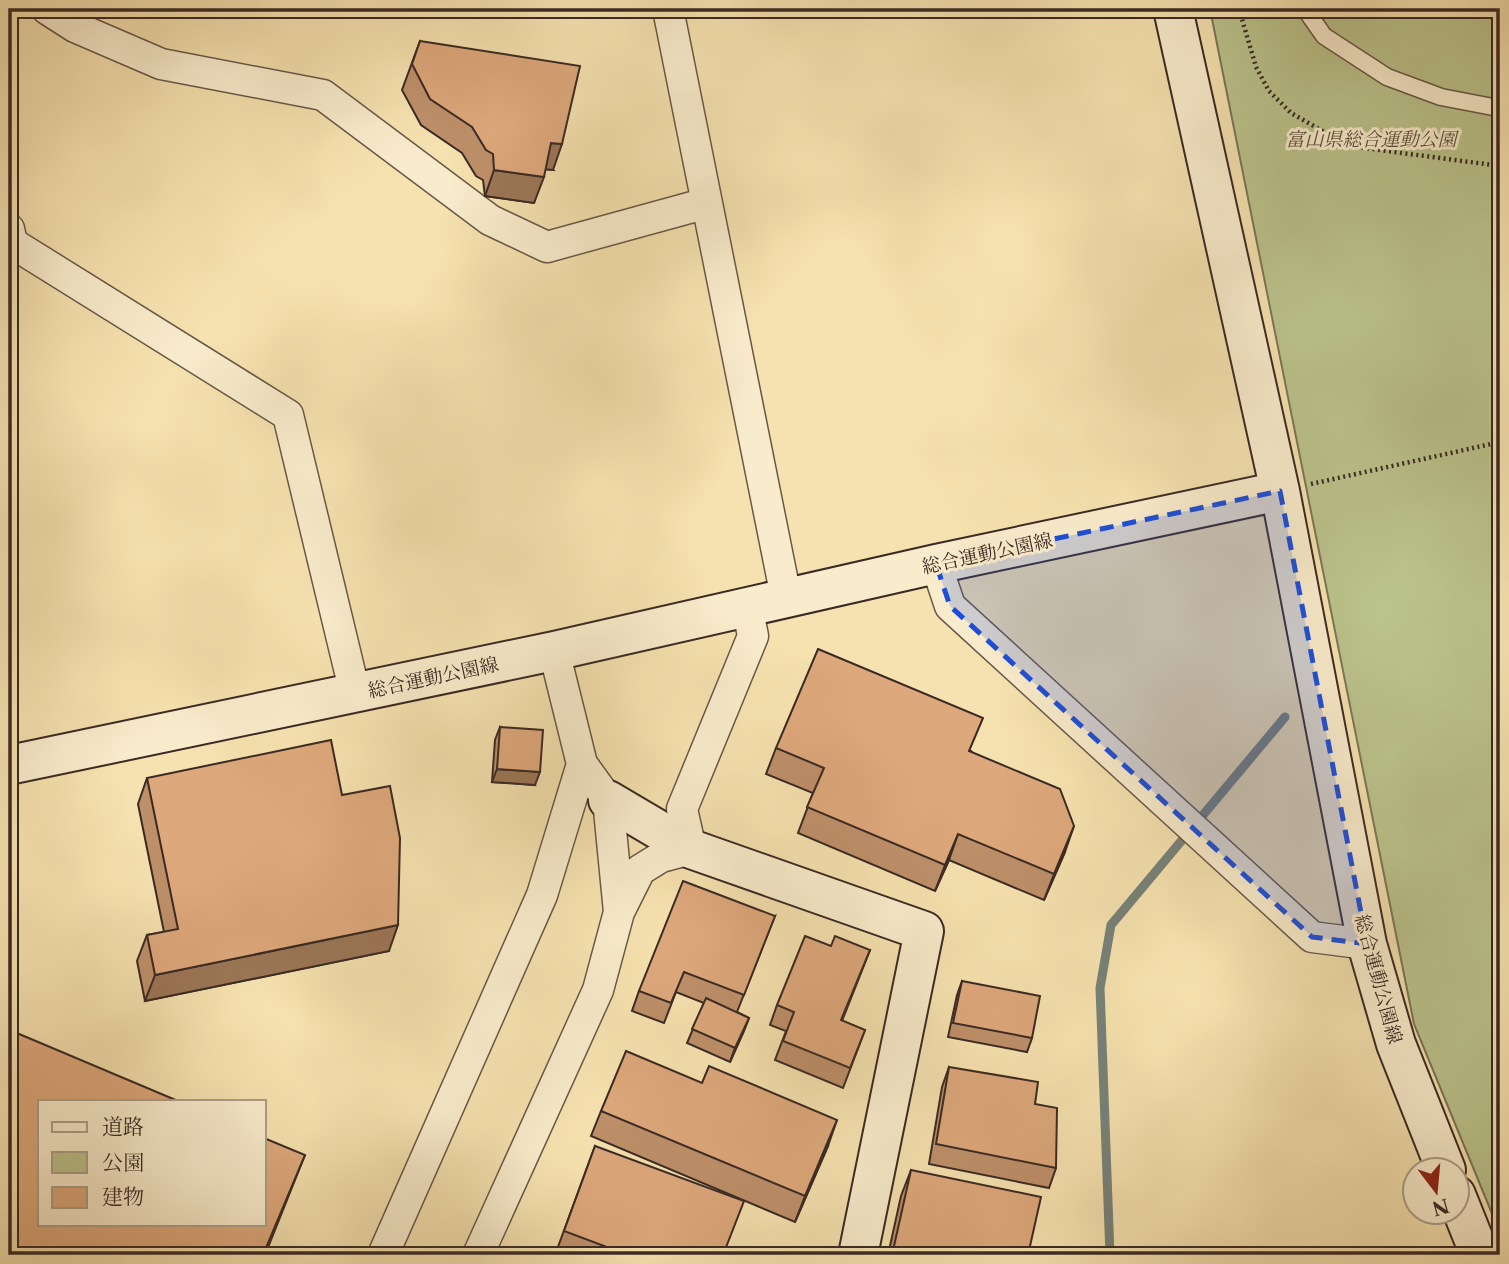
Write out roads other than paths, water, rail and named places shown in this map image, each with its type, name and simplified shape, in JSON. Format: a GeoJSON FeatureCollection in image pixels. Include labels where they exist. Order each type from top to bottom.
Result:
{"type":"FeatureCollection","features":[{"type":"Feature","properties":{"kind":"main road"},"geometry":{"type":"LineString","coordinates":[[1173,9],[1280,491]]}},
{"type":"Feature","properties":{"kind":"main road","name":"総合運動公園線"},"geometry":{"type":"LineString","coordinates":[[9,765],[554,651],[786,597],[1280,491],[1367,944],[1396,1044],[1440,1156]]}},
{"type":"Feature","properties":{"kind":"main road"},"geometry":{"type":"LineString","coordinates":[[608,800],[691,849],[924,931],[858,1255]]}},
{"type":"Feature","properties":{"kind":"main road"},"geometry":{"type":"LineString","coordinates":[[1469,1226],[1480,1255]]}},
{"type":"Feature","properties":{"kind":"street"},"geometry":{"type":"LineString","coordinates":[[47,9],[75,27],[161,64],[323,95],[490,220],[547,247],[708,204]]}},
{"type":"Feature","properties":{"kind":"street"},"geometry":{"type":"LineString","coordinates":[[668,9],[786,597]]}},
{"type":"Feature","properties":{"kind":"street"},"geometry":{"type":"LineString","coordinates":[[9,229],[12,243],[288,415],[355,693]]}},
{"type":"Feature","properties":{"kind":"street"},"geometry":{"type":"LineString","coordinates":[[936,564],[950,606],[1312,937],[1367,944]]}},
{"type":"Feature","properties":{"kind":"street"},"geometry":{"type":"LineString","coordinates":[[478,1255],[598,990],[619,912],[640,870],[661,857],[691,849],[682,809],[753,636],[747,606]]}},
{"type":"Feature","properties":{"kind":"street"},"geometry":{"type":"LineString","coordinates":[[554,651],[582,764],[608,800],[619,912]]}},
{"type":"Feature","properties":{"kind":"street"},"geometry":{"type":"LineString","coordinates":[[383,1255],[542,895],[582,764]]}},
{"type":"Feature","properties":{"kind":"lane"},"geometry":{"type":"LineString","coordinates":[[1305,9],[1324,36],[1387,77],[1441,97],[1500,106]]}},
{"type":"Feature","properties":{"kind":"waterway"},"geometry":{"type":"LineString","coordinates":[[1110,1255],[1100,988],[1111,925],[1285,717]]}},
{"type":"Feature","properties":{"kind":"park label","name":"富山県総合運動公園"},"geometry":{"type":"Point","coordinates":[1371,139]}}]}
